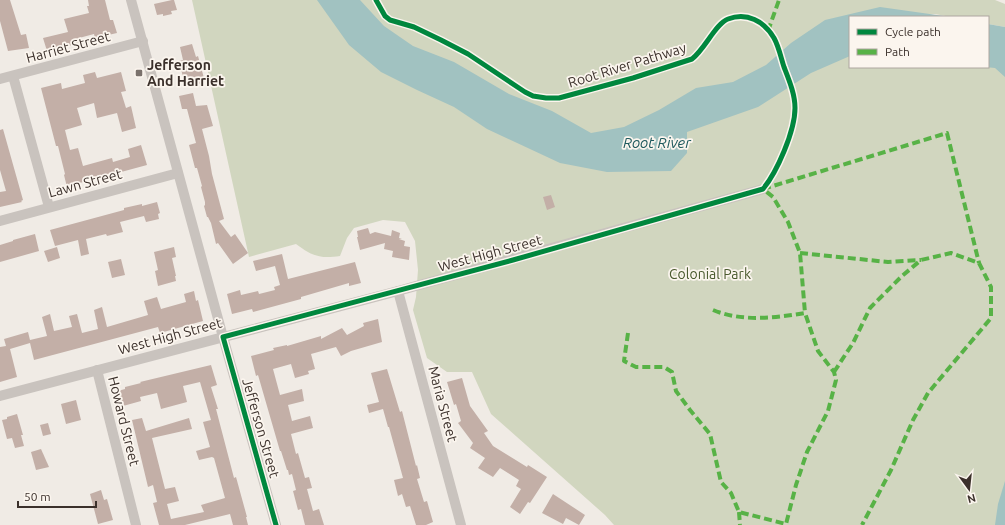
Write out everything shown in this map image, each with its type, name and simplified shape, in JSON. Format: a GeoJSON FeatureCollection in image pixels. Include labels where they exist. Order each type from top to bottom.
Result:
{"type":"FeatureCollection","features":[{"type":"Feature","properties":{"kind":"street","name":"Jefferson Street"},"geometry":{"type":"LineString","coordinates":[[131,0],[276,525]]}},
{"type":"Feature","properties":{"kind":"street","name":"Harriet Street"},"geometry":{"type":"LineString","coordinates":[[0,79],[143,41]]}},
{"type":"Feature","properties":{"kind":"street"},"geometry":{"type":"LineString","coordinates":[[13,76],[49,207]]}},
{"type":"Feature","properties":{"kind":"street","name":"Lawn Street"},"geometry":{"type":"LineString","coordinates":[[0,221],[178,173]]}},
{"type":"Feature","properties":{"kind":"street","name":"West High Street"},"geometry":{"type":"LineString","coordinates":[[0,396],[398,291],[763,189]]}},
{"type":"Feature","properties":{"kind":"street","name":"Maria Street"},"geometry":{"type":"LineString","coordinates":[[398,291],[461,525]]}},
{"type":"Feature","properties":{"kind":"street","name":"Howard Street"},"geometry":{"type":"LineString","coordinates":[[97,370],[136,525]]}},
{"type":"Feature","properties":{"kind":"green space","name":"Colonial Park"},"geometry":{"type":"Polygon","coordinates":[[[192,0],[995,0],[1005,4],[1005,27],[989,24],[989,16],[946,16],[935,14],[849,16],[849,68],[989,68],[989,67],[1005,61],[1005,525],[614,525],[605,515],[491,414],[472,372],[447,372],[427,358],[413,310],[416,297],[418,270],[415,241],[405,222],[383,220],[354,228],[347,238],[340,256],[316,256],[296,244],[249,257],[192,0]]]}},
{"type":"Feature","properties":{"kind":"water","name":"Root River"},"geometry":{"type":"Polygon","coordinates":[[[317,0],[360,0],[384,26],[413,46],[454,62],[509,94],[552,111],[591,133],[624,127],[659,110],[696,88],[733,82],[766,65],[791,43],[825,20],[880,7],[944,16],[849,16],[849,56],[811,73],[758,107],[687,132],[687,153],[671,171],[607,172],[560,163],[487,129],[454,107],[381,72],[349,45],[317,0]]]}},
{"type":"Feature","properties":{"kind":"water"},"geometry":{"type":"Polygon","coordinates":[[[989,24],[1005,27],[1005,77],[995,68],[989,67],[989,24]]]}},
{"type":"Feature","properties":{"kind":"water"},"geometry":{"type":"Polygon","coordinates":[[[1005,481],[1005,525],[995,525],[998,504],[1005,481]]]}},
{"type":"Feature","properties":{"kind":"building"},"geometry":{"type":"Polygon","coordinates":[[[0,0],[10,0],[21,35],[26,34],[29,48],[8,51],[0,21],[0,0]]]}},
{"type":"Feature","properties":{"kind":"building"},"geometry":{"type":"Polygon","coordinates":[[[88,0],[105,0],[110,20],[113,20],[117,33],[95,38],[94,34],[79,38],[80,43],[47,51],[43,38],[68,32],[64,19],[89,13],[87,6],[89,6],[88,0]]]}},
{"type":"Feature","properties":{"kind":"building"},"geometry":{"type":"Polygon","coordinates":[[[174,0],[177,10],[171,11],[172,14],[163,16],[163,14],[157,15],[154,4],[174,0]]]}},
{"type":"Feature","properties":{"kind":"building"},"geometry":{"type":"Polygon","coordinates":[[[192,44],[196,57],[198,56],[205,82],[189,87],[186,77],[183,77],[179,61],[183,60],[180,47],[192,44]]]}},
{"type":"Feature","properties":{"kind":"building"},"geometry":{"type":"Polygon","coordinates":[[[95,72],[97,78],[121,72],[126,91],[121,92],[126,108],[131,106],[136,128],[122,132],[117,113],[97,118],[94,103],[77,108],[82,125],[65,130],[70,150],[78,148],[83,166],[112,158],[113,162],[130,157],[128,149],[141,145],[147,165],[110,175],[109,174],[67,187],[58,146],[56,146],[41,88],[61,83],[62,89],[85,83],[83,75],[95,72]]]}},
{"type":"Feature","properties":{"kind":"building"},"geometry":{"type":"Polygon","coordinates":[[[193,93],[196,106],[207,105],[213,126],[202,129],[224,219],[219,221],[231,237],[235,234],[248,253],[233,264],[218,243],[216,244],[211,223],[207,217],[204,206],[205,202],[202,186],[197,168],[195,168],[189,145],[196,143],[187,109],[182,109],[179,96],[193,93]]]}},
{"type":"Feature","properties":{"kind":"building"},"geometry":{"type":"Polygon","coordinates":[[[3,129],[23,200],[21,201],[22,202],[0,207],[0,192],[6,191],[0,170],[0,130],[3,129]]]}},
{"type":"Feature","properties":{"kind":"building"},"geometry":{"type":"Polygon","coordinates":[[[551,195],[555,207],[547,210],[543,197],[551,195]]]}},
{"type":"Feature","properties":{"kind":"building"},"geometry":{"type":"Polygon","coordinates":[[[157,202],[160,213],[158,214],[159,219],[146,222],[144,216],[120,222],[123,232],[86,239],[89,254],[81,256],[78,240],[55,246],[50,230],[124,210],[124,208],[142,204],[142,206],[157,202]]]}},
{"type":"Feature","properties":{"kind":"building"},"geometry":{"type":"Polygon","coordinates":[[[368,228],[370,234],[375,232],[391,236],[392,230],[400,233],[399,238],[402,238],[399,239],[405,241],[404,246],[410,247],[409,260],[392,257],[393,251],[384,249],[385,243],[360,250],[357,231],[368,228]]]}},
{"type":"Feature","properties":{"kind":"building"},"geometry":{"type":"Polygon","coordinates":[[[35,234],[39,251],[0,262],[0,245],[35,234]]]}},
{"type":"Feature","properties":{"kind":"building"},"geometry":{"type":"Polygon","coordinates":[[[57,247],[60,258],[48,262],[44,251],[57,247]]]}},
{"type":"Feature","properties":{"kind":"building"},"geometry":{"type":"Polygon","coordinates":[[[174,247],[176,257],[172,258],[176,281],[158,286],[155,271],[158,270],[154,252],[174,247]]]}},
{"type":"Feature","properties":{"kind":"building"},"geometry":{"type":"Polygon","coordinates":[[[282,254],[288,279],[355,262],[361,283],[349,286],[349,283],[301,297],[301,299],[253,312],[252,309],[232,314],[227,294],[240,290],[241,295],[258,291],[259,294],[275,290],[274,287],[280,285],[275,266],[256,271],[253,261],[282,254]]]}},
{"type":"Feature","properties":{"kind":"building"},"geometry":{"type":"Polygon","coordinates":[[[121,259],[125,275],[112,278],[108,262],[121,259]]]}},
{"type":"Feature","properties":{"kind":"building"},"geometry":{"type":"Polygon","coordinates":[[[194,291],[196,301],[198,300],[203,321],[160,333],[158,327],[34,360],[30,343],[10,349],[17,377],[0,382],[0,347],[6,346],[4,339],[28,332],[30,340],[47,336],[42,317],[50,314],[54,331],[72,327],[69,316],[77,314],[82,333],[98,329],[94,310],[102,307],[107,327],[148,315],[144,301],[157,297],[161,309],[186,302],[184,294],[194,291]]]}},
{"type":"Feature","properties":{"kind":"building"},"geometry":{"type":"Polygon","coordinates":[[[378,319],[382,342],[351,351],[341,356],[336,347],[311,354],[315,369],[308,371],[309,374],[295,378],[291,364],[273,369],[280,395],[302,389],[304,401],[288,405],[292,421],[310,416],[313,428],[291,434],[296,454],[298,453],[305,478],[309,477],[312,488],[307,489],[313,511],[319,509],[324,525],[305,525],[301,509],[298,510],[293,491],[296,490],[292,474],[289,475],[280,451],[251,356],[274,350],[273,348],[287,346],[321,336],[321,339],[342,328],[347,335],[364,326],[363,323],[378,319]]]}},
{"type":"Feature","properties":{"kind":"building"},"geometry":{"type":"Polygon","coordinates":[[[211,365],[217,385],[211,387],[218,409],[216,409],[248,525],[233,525],[230,514],[185,525],[159,525],[153,503],[157,502],[153,485],[148,487],[132,420],[142,418],[146,431],[189,418],[192,429],[152,438],[165,489],[175,487],[179,501],[167,504],[171,519],[204,512],[201,505],[225,498],[214,458],[212,457],[199,460],[196,451],[210,447],[203,422],[211,420],[200,382],[183,386],[187,402],[161,409],[157,393],[140,397],[141,401],[123,406],[118,391],[125,389],[125,387],[141,383],[140,382],[211,365]]]}},
{"type":"Feature","properties":{"kind":"building"},"geometry":{"type":"Polygon","coordinates":[[[387,369],[400,412],[402,411],[416,466],[417,465],[420,478],[417,479],[424,502],[427,501],[433,522],[426,525],[416,525],[410,506],[406,507],[402,494],[398,496],[394,480],[403,478],[383,409],[369,413],[367,405],[379,402],[371,373],[387,369]]]}},
{"type":"Feature","properties":{"kind":"building"},"geometry":{"type":"Polygon","coordinates":[[[462,378],[470,406],[488,431],[484,433],[493,446],[527,467],[528,465],[547,477],[530,503],[528,502],[520,514],[510,507],[521,489],[516,486],[519,480],[500,468],[493,477],[478,468],[485,458],[470,448],[473,443],[458,423],[461,421],[447,382],[462,378]]]}},
{"type":"Feature","properties":{"kind":"building"},"geometry":{"type":"Polygon","coordinates":[[[76,400],[81,420],[66,424],[61,404],[76,400]]]}},
{"type":"Feature","properties":{"kind":"building"},"geometry":{"type":"Polygon","coordinates":[[[17,414],[23,435],[21,435],[24,446],[15,448],[12,438],[7,439],[2,420],[17,414]]]}},
{"type":"Feature","properties":{"kind":"building"},"geometry":{"type":"Polygon","coordinates":[[[48,423],[51,434],[43,436],[40,425],[48,423]]]}},
{"type":"Feature","properties":{"kind":"building"},"geometry":{"type":"Polygon","coordinates":[[[41,449],[49,467],[36,470],[31,452],[41,449]]]}},
{"type":"Feature","properties":{"kind":"building"},"geometry":{"type":"Polygon","coordinates":[[[101,490],[104,500],[107,499],[113,520],[98,524],[90,494],[101,490]]]}},
{"type":"Feature","properties":{"kind":"building"},"geometry":{"type":"Polygon","coordinates":[[[553,494],[585,515],[579,525],[566,518],[563,524],[542,513],[553,494]]]}},
{"type":"Feature","properties":{"kind":"marked path"},"geometry":{"type":"LineString","coordinates":[[768,31],[779,0]]}},
{"type":"Feature","properties":{"kind":"marked path"},"geometry":{"type":"LineString","coordinates":[[763,189],[947,133],[979,263]]}},
{"type":"Feature","properties":{"kind":"marked path"},"geometry":{"type":"LineString","coordinates":[[713,310],[724,314],[747,318],[805,313],[800,253],[788,222],[773,197],[763,189]]}},
{"type":"Feature","properties":{"kind":"marked path"},"geometry":{"type":"LineString","coordinates":[[800,253],[888,262],[921,260]]}},
{"type":"Feature","properties":{"kind":"marked path"},"geometry":{"type":"LineString","coordinates":[[834,372],[853,343],[870,308],[902,276],[921,260],[951,253],[979,263],[991,287],[991,318],[928,393],[913,420],[891,470],[862,525]]}},
{"type":"Feature","properties":{"kind":"marked path"},"geometry":{"type":"LineString","coordinates":[[628,333],[624,361],[636,367],[664,367],[672,372],[676,391],[710,434],[721,482],[731,493],[739,512],[786,524],[796,485],[807,452],[828,411],[836,380],[834,372],[818,351],[805,313]]}},
{"type":"Feature","properties":{"kind":"marked path"},"geometry":{"type":"LineString","coordinates":[[739,512],[740,525]]}},
{"type":"Feature","properties":{"kind":"cycle path","name":"Root River Pathway"},"geometry":{"type":"LineString","coordinates":[[276,525],[223,337],[513,260],[763,189],[779,162],[792,128],[795,108],[793,92],[776,41],[765,27],[748,17],[735,17],[724,21],[697,55],[692,59],[633,78],[559,98],[546,98],[533,96],[525,92],[468,54],[441,40],[414,27],[390,20],[385,16],[376,0]]}},
{"type":"Feature","properties":{"kind":"place","name":"Jefferson And Harriet"},"geometry":{"type":"Point","coordinates":[139,73]}}]}
